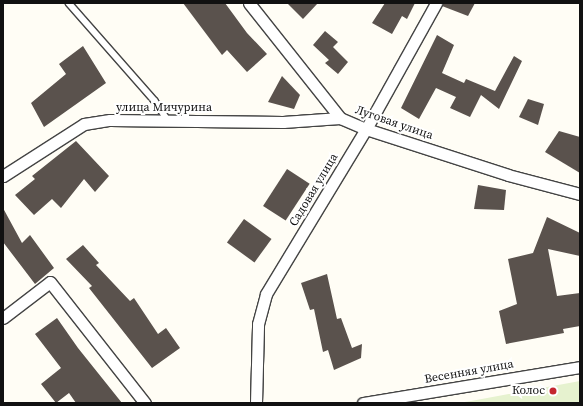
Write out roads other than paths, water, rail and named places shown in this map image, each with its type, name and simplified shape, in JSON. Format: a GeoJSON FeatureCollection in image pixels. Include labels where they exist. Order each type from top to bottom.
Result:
{"type":"FeatureCollection","features":[{"type":"Feature","properties":{"kind":"street","name":"Луговая улица"},"geometry":{"type":"LineString","coordinates":[[249,3],[340,118],[366,129],[508,175],[580,194]]}},
{"type":"Feature","properties":{"kind":"street","name":"Садовая улица"},"geometry":{"type":"LineString","coordinates":[[256,403],[258,324],[266,294],[366,129],[436,3]]}},
{"type":"Feature","properties":{"kind":"street","name":"улица Мичурина"},"geometry":{"type":"LineString","coordinates":[[3,176],[84,124],[110,120],[283,122],[340,118]]}},
{"type":"Feature","properties":{"kind":"street"},"geometry":{"type":"LineString","coordinates":[[3,318],[50,282],[145,403]]}},
{"type":"Feature","properties":{"kind":"street","name":"Весенняя улица"},"geometry":{"type":"LineString","coordinates":[[363,403],[580,367]]}},
{"type":"Feature","properties":{"kind":"lane"},"geometry":{"type":"LineString","coordinates":[[70,3],[155,101],[168,120]]}},
{"type":"Feature","properties":{"kind":"place","name":"Колос"},"geometry":{"type":"Point","coordinates":[553,391]}}]}
